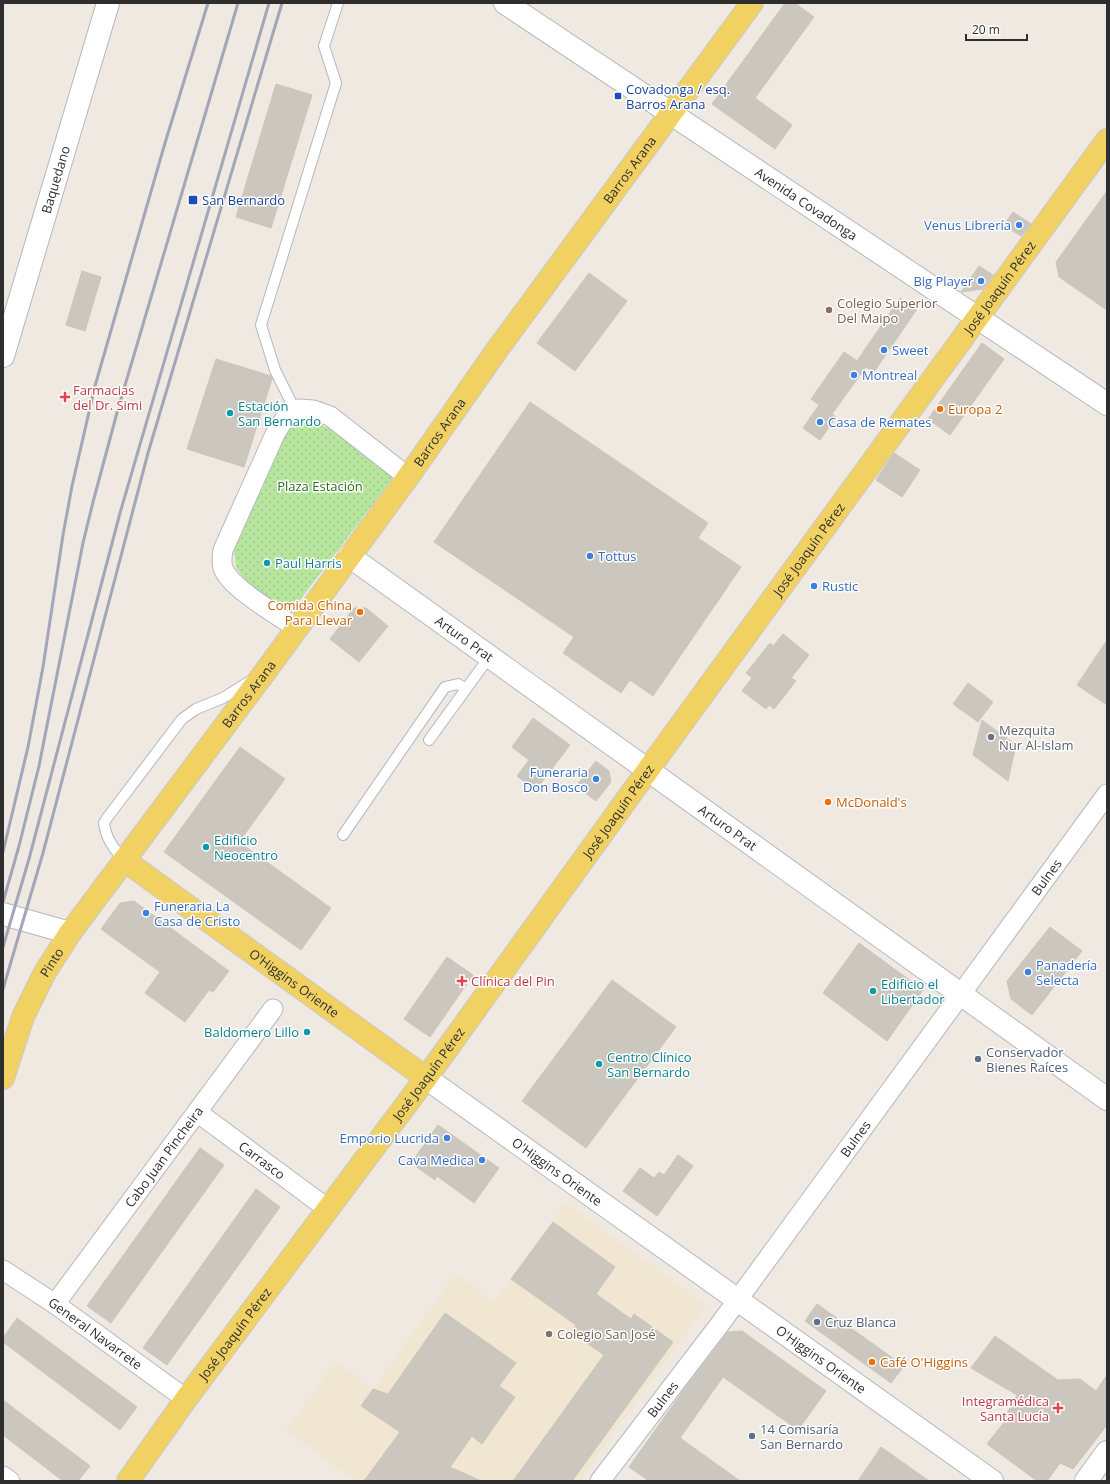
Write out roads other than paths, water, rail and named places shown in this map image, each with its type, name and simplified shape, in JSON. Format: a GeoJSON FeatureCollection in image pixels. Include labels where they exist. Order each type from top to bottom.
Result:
{"type":"FeatureCollection","features":[{"type":"Feature","properties":{"kind":"main road","name":"Barros Arana"},"geometry":{"type":"LineString","coordinates":[[124,860],[265,672],[408,477],[497,350],[752,3]]}},
{"type":"Feature","properties":{"kind":"main road","name":"José Joaquín Pérez"},"geometry":{"type":"LineString","coordinates":[[128,1481],[186,1398],[426,1078],[648,770],[1107,140]]}},
{"type":"Feature","properties":{"kind":"main road","name":"Pinto"},"geometry":{"type":"LineString","coordinates":[[3,1078],[26,1010],[44,974],[70,933],[124,860]]}},
{"type":"Feature","properties":{"kind":"main road","name":"O'Higgins Oriente"},"geometry":{"type":"LineString","coordinates":[[124,860],[426,1078]]}},
{"type":"Feature","properties":{"kind":"street","name":"Baquedano"},"geometry":{"type":"LineString","coordinates":[[3,356],[108,3]]}},
{"type":"Feature","properties":{"kind":"street","name":"Avenida Covadonga"},"geometry":{"type":"LineString","coordinates":[[505,3],[1107,404]]}},
{"type":"Feature","properties":{"kind":"street"},"geometry":{"type":"LineString","coordinates":[[297,628],[234,584],[223,568],[222,559],[223,550],[276,432],[284,420],[299,408],[314,410],[330,416],[408,477]]}},
{"type":"Feature","properties":{"kind":"street","name":"Arturo Prat"},"geometry":{"type":"LineString","coordinates":[[349,556],[1107,1099]]}},
{"type":"Feature","properties":{"kind":"street","name":"Bulnes"},"geometry":{"type":"LineString","coordinates":[[600,1481],[737,1300],[1107,794]]}},
{"type":"Feature","properties":{"kind":"street"},"geometry":{"type":"LineString","coordinates":[[3,914],[70,933]]}},
{"type":"Feature","properties":{"kind":"street","name":"Cabo Juan Pincheira"},"geometry":{"type":"LineString","coordinates":[[55,1304],[273,1009]]}},
{"type":"Feature","properties":{"kind":"street","name":"O'Higgins Oriente"},"geometry":{"type":"LineString","coordinates":[[426,1078],[992,1481]]}},
{"type":"Feature","properties":{"kind":"street","name":"Carrasco"},"geometry":{"type":"LineString","coordinates":[[197,1112],[328,1209]]}},
{"type":"Feature","properties":{"kind":"street","name":"General Navarrete"},"geometry":{"type":"LineString","coordinates":[[3,1270],[55,1304],[186,1398]]}},
{"type":"Feature","properties":{"kind":"street"},"geometry":{"type":"LineString","coordinates":[[1086,1481],[1107,1452]]}},
{"type":"Feature","properties":{"kind":"street"},"geometry":{"type":"LineString","coordinates":[[3,1476],[10,1481]]}},
{"type":"Feature","properties":{"kind":"lane"},"geometry":{"type":"LineString","coordinates":[[295,410],[275,370],[261,326],[336,83],[324,46],[338,3]]}},
{"type":"Feature","properties":{"kind":"lane"},"geometry":{"type":"LineString","coordinates":[[428,740],[490,656]]}},
{"type":"Feature","properties":{"kind":"lane"},"geometry":{"type":"LineString","coordinates":[[124,860],[112,846],[105,831],[104,823],[107,818],[182,719],[196,709],[224,698],[265,672]]}},
{"type":"Feature","properties":{"kind":"lane"},"geometry":{"type":"LineString","coordinates":[[343,835],[445,687],[458,684],[466,689]]}},
{"type":"Feature","properties":{"kind":"railway"},"geometry":{"type":"LineString","coordinates":[[3,852],[28,747],[43,667],[72,486],[95,386],[165,143],[208,3]]}},
{"type":"Feature","properties":{"kind":"railway"},"geometry":{"type":"LineString","coordinates":[[3,902],[39,766],[83,543],[93,502],[118,409],[238,3]]}},
{"type":"Feature","properties":{"kind":"railway"},"geometry":{"type":"LineString","coordinates":[[3,947],[29,859],[120,513],[269,3]]}},
{"type":"Feature","properties":{"kind":"railway"},"geometry":{"type":"LineString","coordinates":[[3,989],[43,853],[148,453],[282,3]]}},
{"type":"Feature","properties":{"kind":"place","name":"Covadonga / esq. Barros Arana"},"geometry":{"type":"Point","coordinates":[618,96]}},
{"type":"Feature","properties":{"kind":"place","name":"San Bernardo"},"geometry":{"type":"Point","coordinates":[193,200]}},
{"type":"Feature","properties":{"kind":"place","name":"Venus Librería"},"geometry":{"type":"Point","coordinates":[1019,225]}},
{"type":"Feature","properties":{"kind":"place","name":"Big Player"},"geometry":{"type":"Point","coordinates":[981,281]}},
{"type":"Feature","properties":{"kind":"place","name":"Colegio Superior Del Maipo"},"geometry":{"type":"Point","coordinates":[829,310]}},
{"type":"Feature","properties":{"kind":"place","name":"Sweet"},"geometry":{"type":"Point","coordinates":[884,350]}},
{"type":"Feature","properties":{"kind":"place","name":"Montreal"},"geometry":{"type":"Point","coordinates":[854,375]}},
{"type":"Feature","properties":{"kind":"place","name":"Farmacias del Dr. Simi"},"geometry":{"type":"Point","coordinates":[65,397]}},
{"type":"Feature","properties":{"kind":"place","name":"Europa 2"},"geometry":{"type":"Point","coordinates":[940,409]}},
{"type":"Feature","properties":{"kind":"place","name":"Estación San Bernardo"},"geometry":{"type":"Point","coordinates":[230,413]}},
{"type":"Feature","properties":{"kind":"place","name":"Casa de Remates"},"geometry":{"type":"Point","coordinates":[820,422]}},
{"type":"Feature","properties":{"kind":"place","name":"Tottus"},"geometry":{"type":"Point","coordinates":[590,556]}},
{"type":"Feature","properties":{"kind":"place","name":"Paul Harris"},"geometry":{"type":"Point","coordinates":[267,563]}},
{"type":"Feature","properties":{"kind":"place","name":"Rustic"},"geometry":{"type":"Point","coordinates":[814,586]}},
{"type":"Feature","properties":{"kind":"place","name":"Comida China Para Llevar"},"geometry":{"type":"Point","coordinates":[360,612]}},
{"type":"Feature","properties":{"kind":"place","name":"Mezquita Nur Al-Islam"},"geometry":{"type":"Point","coordinates":[991,737]}},
{"type":"Feature","properties":{"kind":"place","name":"Funeraria Don Bosco"},"geometry":{"type":"Point","coordinates":[596,779]}},
{"type":"Feature","properties":{"kind":"place","name":"McDonald's"},"geometry":{"type":"Point","coordinates":[828,802]}},
{"type":"Feature","properties":{"kind":"place","name":"Edificio Neocentro"},"geometry":{"type":"Point","coordinates":[206,847]}},
{"type":"Feature","properties":{"kind":"place","name":"Funeraria La Casa de Cristo"},"geometry":{"type":"Point","coordinates":[146,913]}},
{"type":"Feature","properties":{"kind":"place","name":"Panadería Selecta"},"geometry":{"type":"Point","coordinates":[1028,972]}},
{"type":"Feature","properties":{"kind":"place","name":"Clínica del Pin"},"geometry":{"type":"Point","coordinates":[462,981]}},
{"type":"Feature","properties":{"kind":"place","name":"Edificio el Libertador"},"geometry":{"type":"Point","coordinates":[873,991]}},
{"type":"Feature","properties":{"kind":"place","name":"Baldomero Lillo"},"geometry":{"type":"Point","coordinates":[307,1032]}},
{"type":"Feature","properties":{"kind":"place","name":"Conservador Bienes Raíces"},"geometry":{"type":"Point","coordinates":[978,1059]}},
{"type":"Feature","properties":{"kind":"place","name":"Centro Clínico San Bernardo"},"geometry":{"type":"Point","coordinates":[599,1064]}},
{"type":"Feature","properties":{"kind":"place","name":"Emporio Lucrida"},"geometry":{"type":"Point","coordinates":[447,1138]}},
{"type":"Feature","properties":{"kind":"place","name":"Cava Medica"},"geometry":{"type":"Point","coordinates":[482,1160]}},
{"type":"Feature","properties":{"kind":"place","name":"Cruz Blanca"},"geometry":{"type":"Point","coordinates":[817,1322]}},
{"type":"Feature","properties":{"kind":"place","name":"Colegio San José"},"geometry":{"type":"Point","coordinates":[549,1334]}},
{"type":"Feature","properties":{"kind":"place","name":"Café O'Higgins"},"geometry":{"type":"Point","coordinates":[872,1362]}},
{"type":"Feature","properties":{"kind":"place","name":"Integramédica Santa Lucía"},"geometry":{"type":"Point","coordinates":[1058,1408]}},
{"type":"Feature","properties":{"kind":"place","name":"14 Comisaría San Bernardo"},"geometry":{"type":"Point","coordinates":[752,1436]}},
{"type":"Feature","properties":{"kind":"park label","name":"Plaza Estación"},"geometry":{"type":"Point","coordinates":[320,486]}}]}
